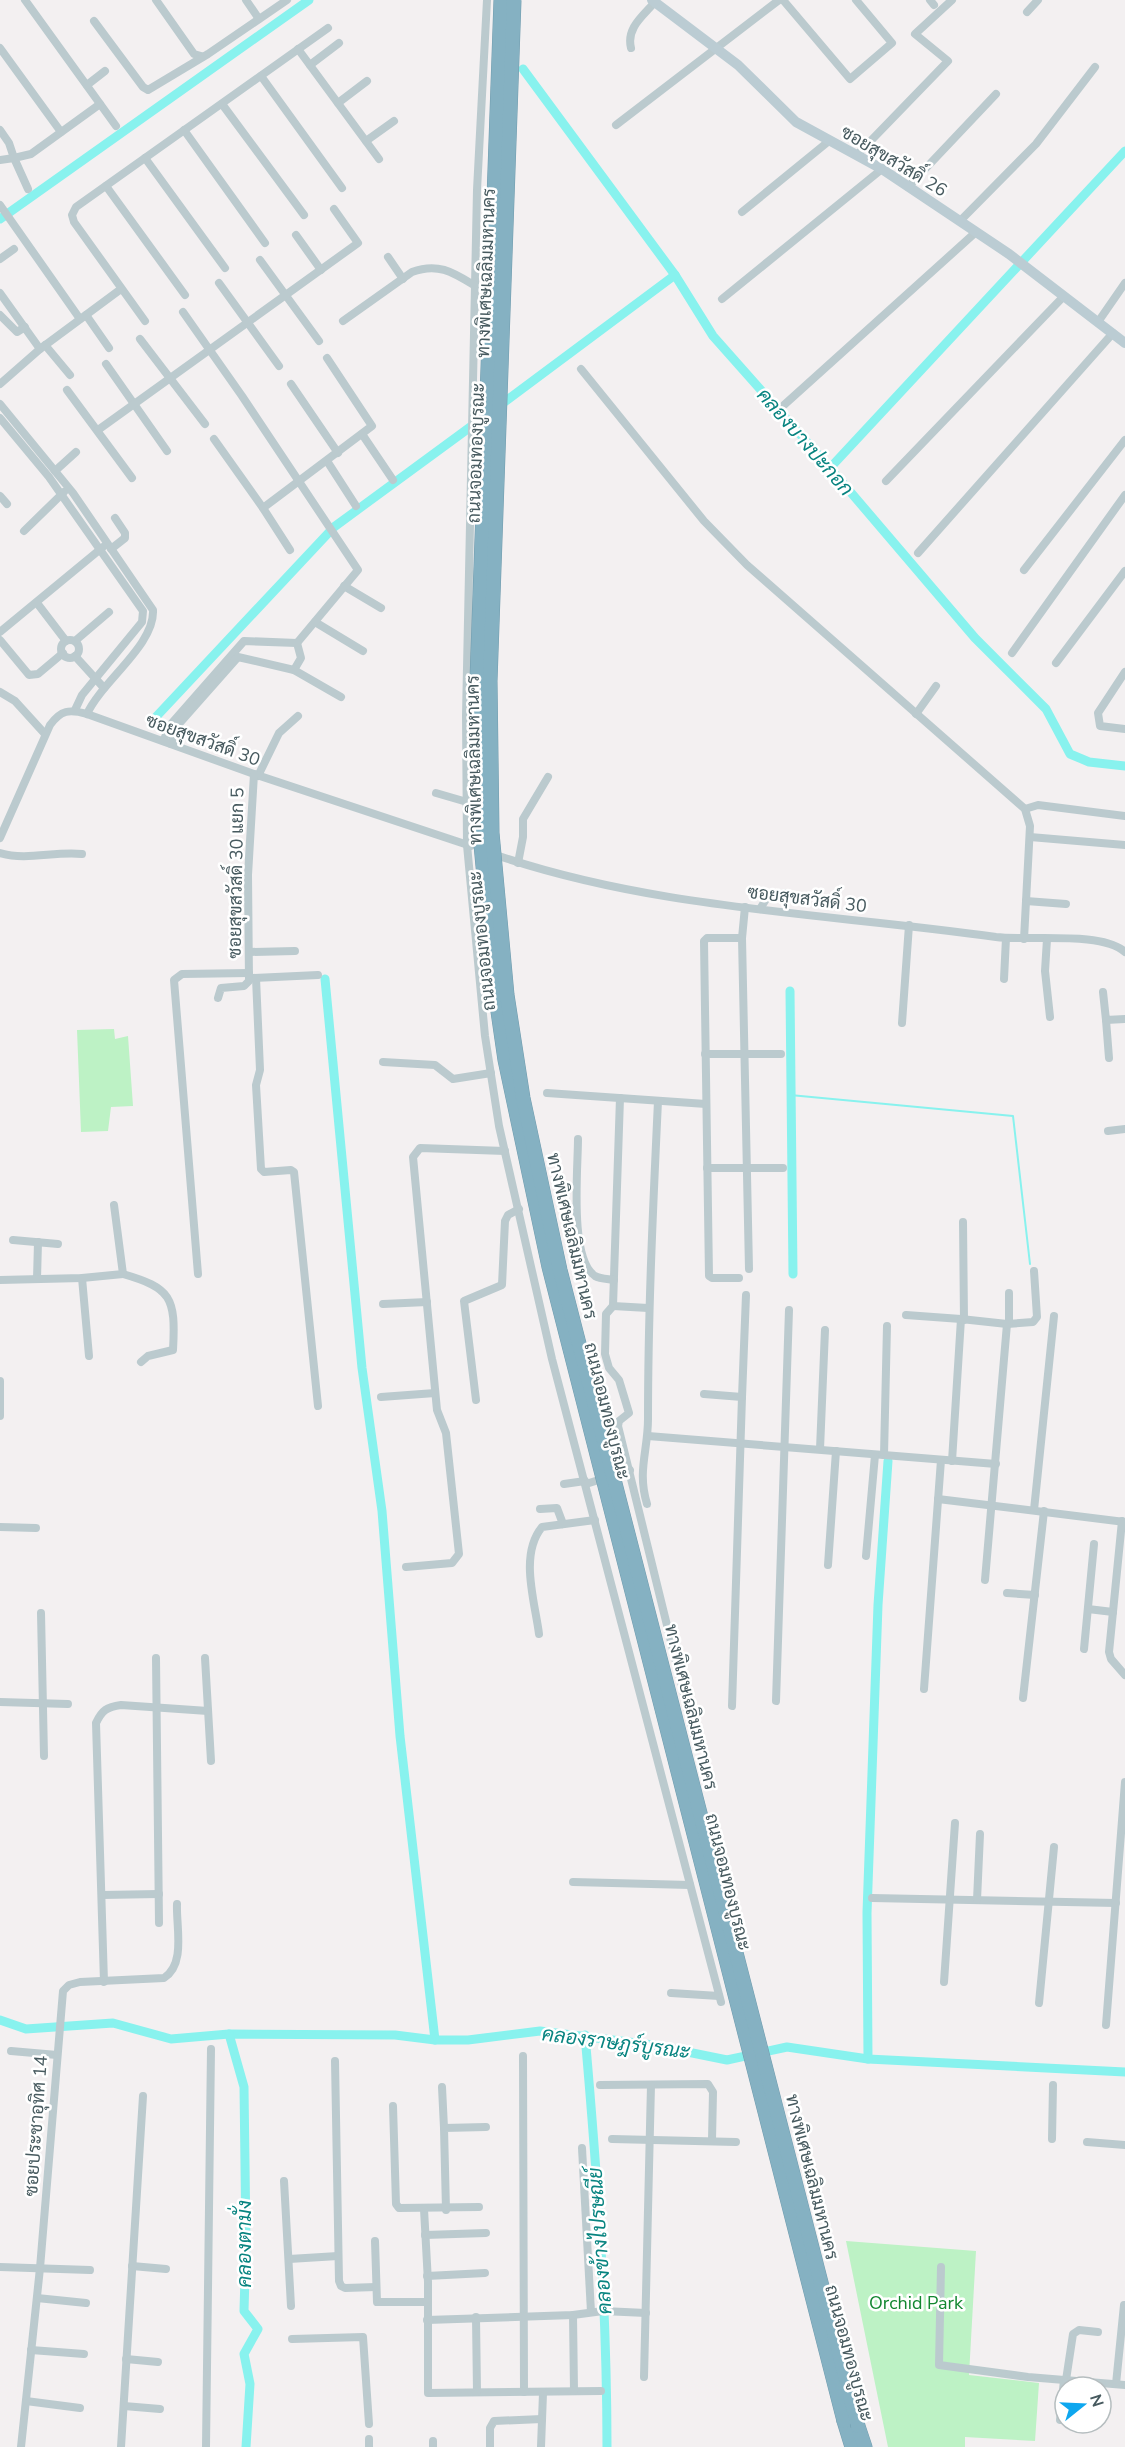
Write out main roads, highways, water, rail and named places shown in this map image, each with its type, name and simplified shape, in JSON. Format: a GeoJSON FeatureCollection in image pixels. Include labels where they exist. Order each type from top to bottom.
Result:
{"type":"FeatureCollection","features":[{"type":"Feature","properties":{"kind":"highway","name":"ทางพิเศษเฉลิมมหานคร"},"geometry":{"type":"LineString","coordinates":[[501,0],[477,741],[485,910],[503,1050],[549,1267],[852,2447]]}},
{"type":"Feature","properties":{"kind":"highway","name":"ทางพิเศษเฉลิมมหานคร"},"geometry":{"type":"LineString","coordinates":[[514,0],[489,681],[492,833],[507,994],[525,1109],[560,1270],[865,2447]]}},
{"type":"Feature","properties":{"kind":"waterway"},"geometry":{"type":"LineString","coordinates":[[0,219],[309,0]]}},
{"type":"Feature","properties":{"kind":"waterway","name":"คลองบางปะกอก"},"geometry":{"type":"LineString","coordinates":[[523,69],[675,275],[713,336],[830,468],[975,638],[1046,709],[1070,754],[1089,762],[1125,766]]}},
{"type":"Feature","properties":{"kind":"waterway"},"geometry":{"type":"LineString","coordinates":[[830,468],[1125,151]]}},
{"type":"Feature","properties":{"kind":"waterway"},"geometry":{"type":"LineString","coordinates":[[499,406],[675,275]]}},
{"type":"Feature","properties":{"kind":"waterway"},"geometry":{"type":"LineString","coordinates":[[154,719],[334,527],[488,414]]}},
{"type":"Feature","properties":{"kind":"waterway"},"geometry":{"type":"LineString","coordinates":[[325,979],[362,1368],[382,1511],[400,1736],[435,2040]]}},
{"type":"Feature","properties":{"kind":"waterway"},"geometry":{"type":"LineString","coordinates":[[790,991],[793,1274]]}},
{"type":"Feature","properties":{"kind":"waterway"},"geometry":{"type":"LineString","coordinates":[[790,1095],[1013,1116],[1030,1264]]}},
{"type":"Feature","properties":{"kind":"waterway"},"geometry":{"type":"LineString","coordinates":[[868,2059],[867,1913],[878,1605],[888,1461]]}},
{"type":"Feature","properties":{"kind":"waterway","name":"คลองราษฎร์บูรณะ"},"geometry":{"type":"LineString","coordinates":[[0,2020],[26,2029],[113,2023],[171,2039],[229,2034],[395,2035],[435,2040],[468,2040],[540,2031],[653,2045],[727,2060],[787,2047],[868,2059],[1125,2072]]}},
{"type":"Feature","properties":{"kind":"waterway","name":"คลองตามั่ง"},"geometry":{"type":"LineString","coordinates":[[229,2034],[244,2087],[246,2242],[244,2311],[258,2329],[244,2354],[250,2384],[246,2447]]}},
{"type":"Feature","properties":{"kind":"waterway","name":"คลองข้างไปรษณีย์"},"geometry":{"type":"LineString","coordinates":[[585,2035],[600,2241],[607,2447]]}},
{"type":"Feature","properties":{"kind":"park label","name":"Orchid Park"},"geometry":{"type":"Point","coordinates":[916,2303]}}]}
